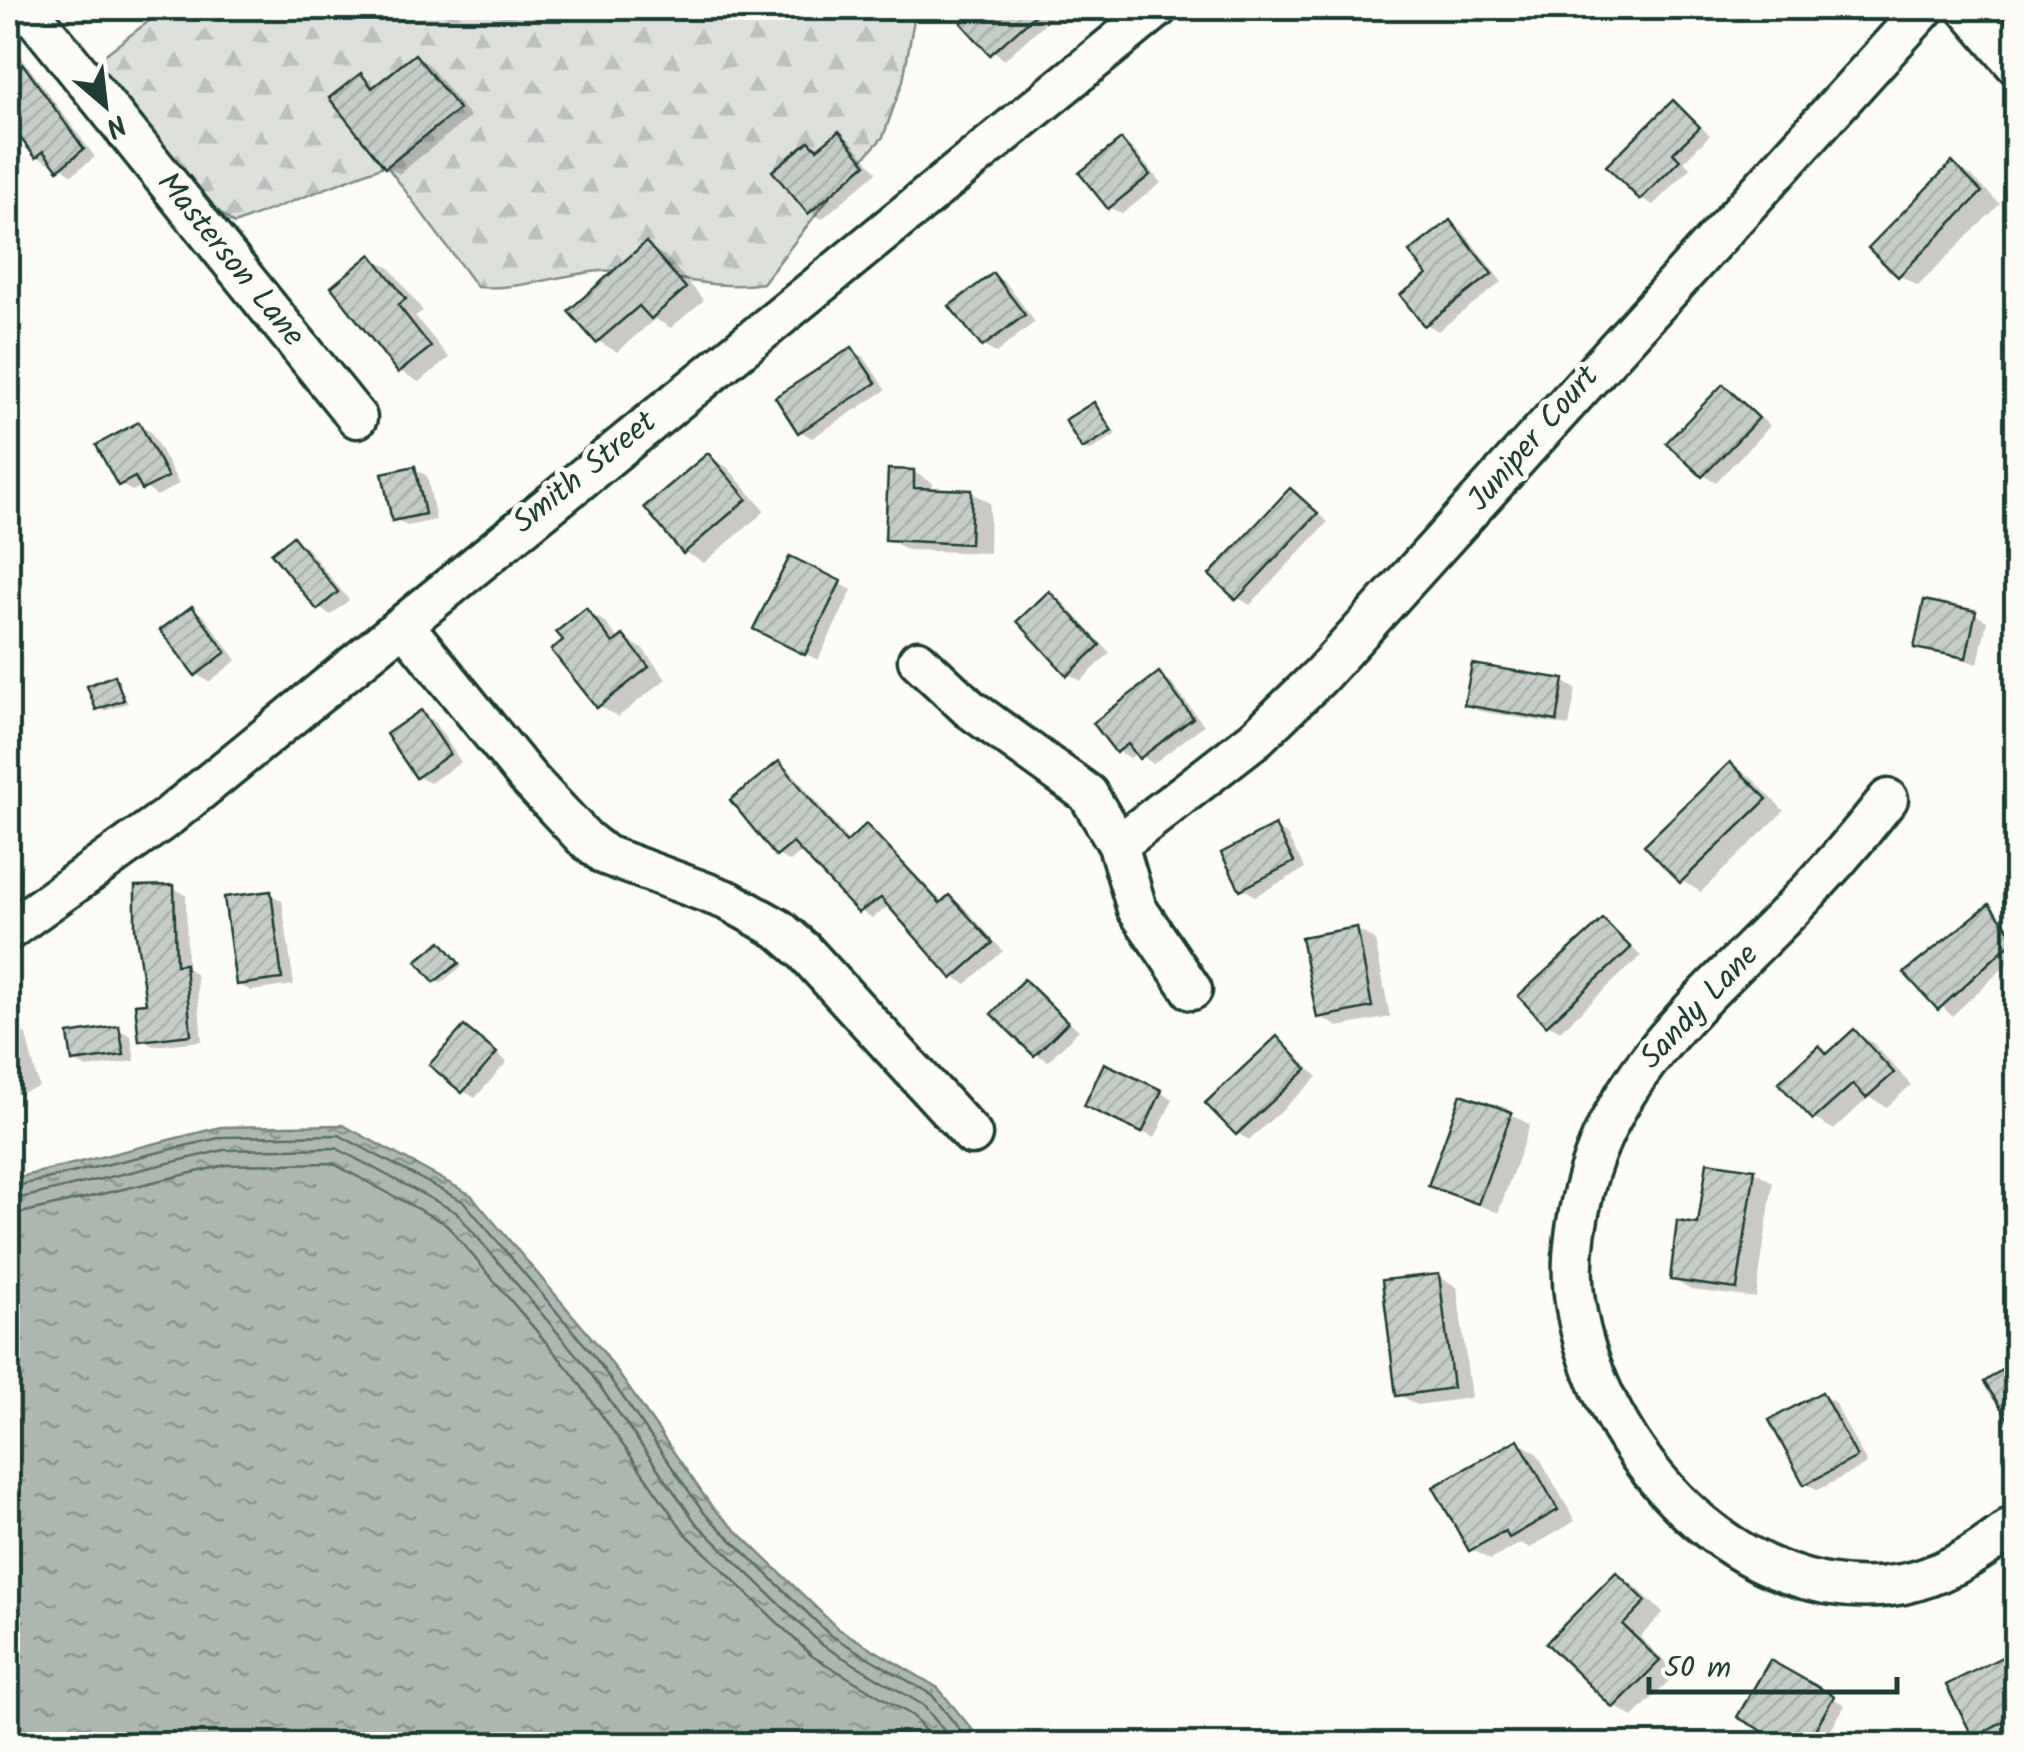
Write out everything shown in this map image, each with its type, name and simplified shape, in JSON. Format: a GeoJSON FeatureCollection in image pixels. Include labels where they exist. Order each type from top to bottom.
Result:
{"type":"FeatureCollection","features":[{"type":"Feature","properties":{"kind":"street","name":"Masterson Lane"},"geometry":{"type":"LineString","coordinates":[[27,8],[357,418]]}},
{"type":"Feature","properties":{"kind":"street","name":"Smith Street"},"geometry":{"type":"LineString","coordinates":[[8,932],[169,816],[1158,8]]}},
{"type":"Feature","properties":{"kind":"street","name":"Juniper Court"},"geometry":{"type":"LineString","coordinates":[[1118,845],[1256,738],[1320,676],[1925,8]]}},
{"type":"Feature","properties":{"kind":"street"},"geometry":{"type":"LineString","coordinates":[[1967,8],[2016,65]]}},
{"type":"Feature","properties":{"kind":"street"},"geometry":{"type":"LineString","coordinates":[[404,625],[527,776],[584,839],[605,855],[728,901],[778,929],[803,950],[972,1135]]}},
{"type":"Feature","properties":{"kind":"street"},"geometry":{"type":"LineString","coordinates":[[918,660],[969,708],[1088,794],[1118,845],[1137,909],[1192,990]]}},
{"type":"Feature","properties":{"kind":"street","name":"Sandy Lane"},"geometry":{"type":"LineString","coordinates":[[1888,800],[1799,902],[1664,1038],[1632,1082],[1611,1117],[1584,1188],[1572,1266],[1575,1304],[1597,1380],[1646,1465],[1692,1516],[1722,1539],[1781,1571],[1839,1587],[1905,1584],[1949,1567],[2016,1524]]}},
{"type":"Feature","properties":{"kind":"green space"},"geometry":{"type":"Polygon","coordinates":[[[166,8],[916,8],[903,81],[883,137],[838,186],[763,283],[722,285],[600,271],[524,284],[477,287],[386,165],[234,224],[177,177],[86,69],[166,8]]]}},
{"type":"Feature","properties":{"kind":"water"},"geometry":{"type":"Polygon","coordinates":[[[343,1125],[471,1195],[602,1350],[712,1507],[837,1628],[938,1688],[984,1744],[8,1744],[8,1180],[221,1127],[343,1125]]]}},
{"type":"Feature","properties":{"kind":"building"},"geometry":{"type":"Polygon","coordinates":[[[978,8],[1043,8],[990,55],[961,23],[978,8]]]}},
{"type":"Feature","properties":{"kind":"building"},"geometry":{"type":"Polygon","coordinates":[[[415,54],[459,109],[385,168],[329,98],[361,73],[372,88],[415,54]]]}},
{"type":"Feature","properties":{"kind":"building"},"geometry":{"type":"Polygon","coordinates":[[[23,64],[84,149],[58,170],[43,151],[36,158],[8,122],[8,76],[23,64]]]}},
{"type":"Feature","properties":{"kind":"building"},"geometry":{"type":"Polygon","coordinates":[[[1673,100],[1700,127],[1673,153],[1680,160],[1640,200],[1606,166],[1673,100]]]}},
{"type":"Feature","properties":{"kind":"building"},"geometry":{"type":"Polygon","coordinates":[[[839,131],[866,164],[808,214],[772,171],[809,141],[817,149],[839,131]]]}},
{"type":"Feature","properties":{"kind":"building"},"geometry":{"type":"Polygon","coordinates":[[[1121,139],[1150,175],[1108,209],[1079,173],[1121,139]]]}},
{"type":"Feature","properties":{"kind":"building"},"geometry":{"type":"Polygon","coordinates":[[[1952,162],[1982,192],[1898,277],[1868,248],[1952,162]]]}},
{"type":"Feature","properties":{"kind":"building"},"geometry":{"type":"Polygon","coordinates":[[[1450,220],[1492,274],[1424,326],[1400,295],[1427,275],[1409,252],[1450,220]]]}},
{"type":"Feature","properties":{"kind":"building"},"geometry":{"type":"Polygon","coordinates":[[[646,242],[686,288],[651,319],[639,306],[596,343],[568,311],[646,242]]]}},
{"type":"Feature","properties":{"kind":"building"},"geometry":{"type":"Polygon","coordinates":[[[371,254],[406,299],[398,305],[431,347],[398,373],[331,287],[371,254]]]}},
{"type":"Feature","properties":{"kind":"building"},"geometry":{"type":"Polygon","coordinates":[[[993,273],[1025,315],[982,347],[949,306],[993,273]]]}},
{"type":"Feature","properties":{"kind":"building"},"geometry":{"type":"Polygon","coordinates":[[[852,347],[876,383],[798,433],[775,397],[852,347]]]}},
{"type":"Feature","properties":{"kind":"building"},"geometry":{"type":"Polygon","coordinates":[[[1723,384],[1759,418],[1702,477],[1666,443],[1723,384]]]}},
{"type":"Feature","properties":{"kind":"building"},"geometry":{"type":"Polygon","coordinates":[[[1094,402],[1112,431],[1082,449],[1065,420],[1094,402]]]}},
{"type":"Feature","properties":{"kind":"building"},"geometry":{"type":"Polygon","coordinates":[[[139,422],[168,477],[142,490],[135,477],[118,486],[96,445],[139,422]]]}},
{"type":"Feature","properties":{"kind":"building"},"geometry":{"type":"Polygon","coordinates":[[[708,453],[747,499],[683,554],[644,507],[708,453]]]}},
{"type":"Feature","properties":{"kind":"building"},"geometry":{"type":"Polygon","coordinates":[[[415,466],[425,514],[392,521],[382,473],[415,466]]]}},
{"type":"Feature","properties":{"kind":"building"},"geometry":{"type":"Polygon","coordinates":[[[888,469],[914,470],[914,488],[972,490],[970,544],[885,540],[888,469]]]}},
{"type":"Feature","properties":{"kind":"building"},"geometry":{"type":"Polygon","coordinates":[[[1290,488],[1318,513],[1236,600],[1209,575],[1290,488]]]}},
{"type":"Feature","properties":{"kind":"building"},"geometry":{"type":"Polygon","coordinates":[[[293,536],[338,592],[317,610],[271,553],[293,536]]]}},
{"type":"Feature","properties":{"kind":"building"},"geometry":{"type":"Polygon","coordinates":[[[790,556],[841,581],[805,655],[753,629],[790,556]]]}},
{"type":"Feature","properties":{"kind":"building"},"geometry":{"type":"Polygon","coordinates":[[[1049,591],[1100,645],[1067,676],[1017,621],[1049,591]]]}},
{"type":"Feature","properties":{"kind":"building"},"geometry":{"type":"Polygon","coordinates":[[[1924,600],[1976,611],[1966,658],[1914,648],[1924,600]]]}},
{"type":"Feature","properties":{"kind":"building"},"geometry":{"type":"Polygon","coordinates":[[[192,606],[226,652],[195,676],[160,630],[192,606]]]}},
{"type":"Feature","properties":{"kind":"building"},"geometry":{"type":"Polygon","coordinates":[[[586,608],[613,643],[623,635],[649,667],[597,708],[551,650],[563,640],[556,632],[586,608]]]}},
{"type":"Feature","properties":{"kind":"building"},"geometry":{"type":"Polygon","coordinates":[[[1472,664],[1564,679],[1557,721],[1464,705],[1472,664]]]}},
{"type":"Feature","properties":{"kind":"building"},"geometry":{"type":"Polygon","coordinates":[[[1159,672],[1193,718],[1139,759],[1128,744],[1116,753],[1093,723],[1159,672]]]}},
{"type":"Feature","properties":{"kind":"building"},"geometry":{"type":"Polygon","coordinates":[[[115,675],[124,700],[96,710],[87,686],[115,675]]]}},
{"type":"Feature","properties":{"kind":"building"},"geometry":{"type":"Polygon","coordinates":[[[421,710],[450,754],[416,778],[386,734],[421,710]]]}},
{"type":"Feature","properties":{"kind":"building"},"geometry":{"type":"Polygon","coordinates":[[[779,761],[846,843],[866,824],[940,903],[949,895],[993,943],[952,979],[881,898],[858,913],[793,843],[776,857],[730,800],[779,761]]]}},
{"type":"Feature","properties":{"kind":"building"},"geometry":{"type":"Polygon","coordinates":[[[1730,762],[1767,799],[1680,883],[1644,845],[1730,762]]]}},
{"type":"Feature","properties":{"kind":"building"},"geometry":{"type":"Polygon","coordinates":[[[1275,825],[1294,862],[1240,890],[1221,853],[1275,825]]]}},
{"type":"Feature","properties":{"kind":"building"},"geometry":{"type":"Polygon","coordinates":[[[174,885],[176,965],[185,964],[191,1035],[139,1041],[135,1004],[146,1003],[135,928],[135,886],[174,885]]]}},
{"type":"Feature","properties":{"kind":"building"},"geometry":{"type":"Polygon","coordinates":[[[271,891],[282,979],[236,985],[224,897],[271,891]]]}},
{"type":"Feature","properties":{"kind":"building"},"geometry":{"type":"Polygon","coordinates":[[[1989,904],[2016,938],[1938,1010],[1904,973],[1989,904]]]}},
{"type":"Feature","properties":{"kind":"building"},"geometry":{"type":"Polygon","coordinates":[[[1603,919],[1631,948],[1546,1026],[1518,996],[1603,919]]]}},
{"type":"Feature","properties":{"kind":"building"},"geometry":{"type":"Polygon","coordinates":[[[1357,927],[1372,1007],[1317,1018],[1301,937],[1357,927]]]}},
{"type":"Feature","properties":{"kind":"building"},"geometry":{"type":"Polygon","coordinates":[[[441,941],[459,963],[434,982],[416,961],[441,941]]]}},
{"type":"Feature","properties":{"kind":"building"},"geometry":{"type":"Polygon","coordinates":[[[1024,979],[1068,1022],[1034,1056],[991,1014],[1024,979]]]}},
{"type":"Feature","properties":{"kind":"building"},"geometry":{"type":"Polygon","coordinates":[[[119,1026],[124,1055],[72,1062],[68,1034],[119,1026]]]}},
{"type":"Feature","properties":{"kind":"building"},"geometry":{"type":"Polygon","coordinates":[[[464,1026],[497,1053],[462,1093],[429,1065],[464,1026]]]}},
{"type":"Feature","properties":{"kind":"building"},"geometry":{"type":"Polygon","coordinates":[[[1854,1029],[1894,1073],[1866,1098],[1853,1084],[1813,1120],[1778,1083],[1819,1045],[1827,1054],[1854,1029]]]}},
{"type":"Feature","properties":{"kind":"building"},"geometry":{"type":"Polygon","coordinates":[[[1277,1036],[1307,1069],[1236,1135],[1205,1103],[1277,1036]]]}},
{"type":"Feature","properties":{"kind":"building"},"geometry":{"type":"Polygon","coordinates":[[[1104,1063],[1162,1090],[1142,1133],[1084,1106],[1104,1063]]]}},
{"type":"Feature","properties":{"kind":"building"},"geometry":{"type":"Polygon","coordinates":[[[1461,1094],[1512,1112],[1478,1204],[1428,1186],[1461,1094]]]}},
{"type":"Feature","properties":{"kind":"building"},"geometry":{"type":"Polygon","coordinates":[[[1707,1162],[1755,1169],[1737,1289],[1670,1280],[1677,1221],[1698,1224],[1707,1162]]]}},
{"type":"Feature","properties":{"kind":"building"},"geometry":{"type":"Polygon","coordinates":[[[1439,1274],[1453,1388],[1396,1396],[1382,1280],[1439,1274]]]}},
{"type":"Feature","properties":{"kind":"building"},"geometry":{"type":"Polygon","coordinates":[[[2016,1360],[2016,1431],[1984,1382],[2016,1360]]]}},
{"type":"Feature","properties":{"kind":"building"},"geometry":{"type":"Polygon","coordinates":[[[1822,1392],[1857,1457],[1804,1485],[1769,1420],[1822,1392]]]}},
{"type":"Feature","properties":{"kind":"building"},"geometry":{"type":"Polygon","coordinates":[[[1518,1439],[1558,1510],[1509,1538],[1505,1531],[1469,1551],[1433,1487],[1518,1439]]]}},
{"type":"Feature","properties":{"kind":"building"},"geometry":{"type":"Polygon","coordinates":[[[1616,1572],[1646,1601],[1623,1625],[1660,1661],[1613,1708],[1546,1643],[1616,1572]]]}},
{"type":"Feature","properties":{"kind":"building"},"geometry":{"type":"Polygon","coordinates":[[[2016,1650],[2016,1715],[1973,1737],[1946,1685],[2016,1650]]]}},
{"type":"Feature","properties":{"kind":"building"},"geometry":{"type":"Polygon","coordinates":[[[1770,1660],[1834,1696],[1807,1744],[1786,1744],[1737,1717],[1770,1660]]]}}]}
